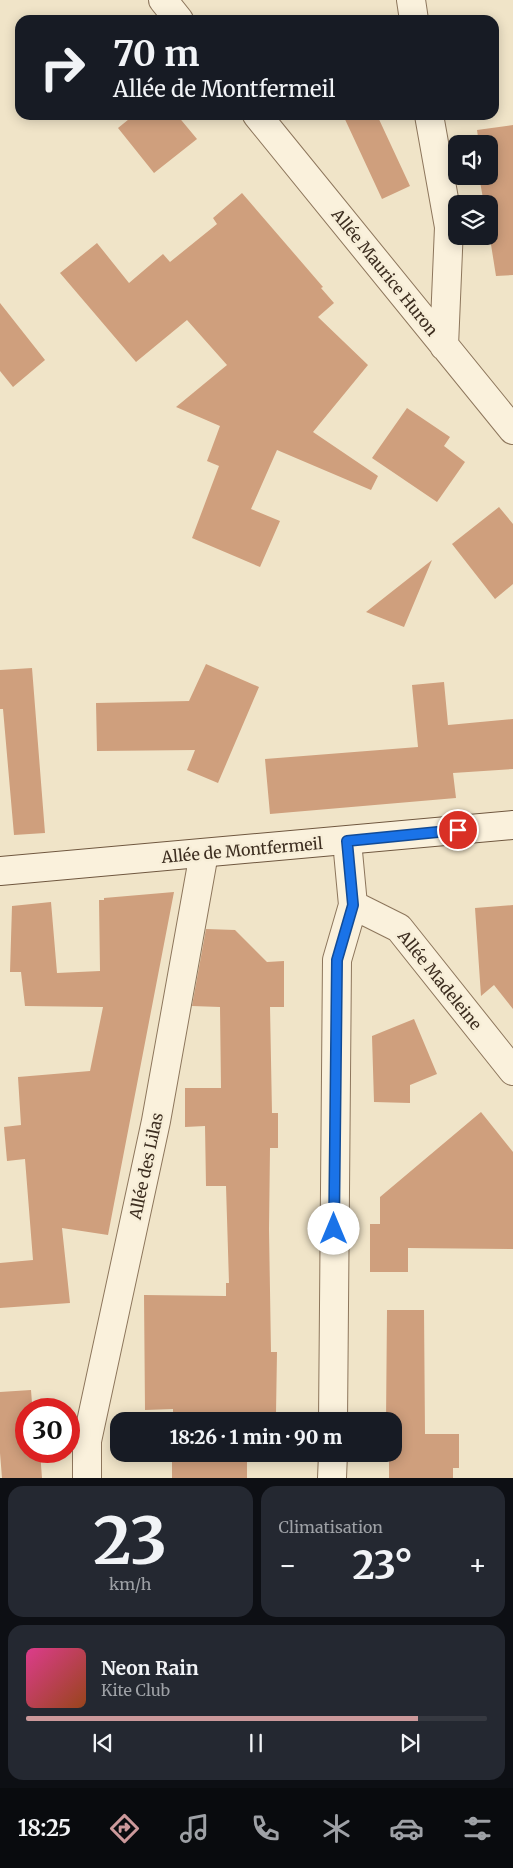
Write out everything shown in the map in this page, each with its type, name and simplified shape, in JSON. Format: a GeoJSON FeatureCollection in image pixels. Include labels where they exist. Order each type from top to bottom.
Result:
{"type":"FeatureCollection","features":[{"type":"Feature","properties":{"kind":"street"},"geometry":{"type":"LineString","coordinates":[[163,0],[175,15]]}},
{"type":"Feature","properties":{"kind":"street"},"geometry":{"type":"LineString","coordinates":[[411,0],[413,15]]}},
{"type":"Feature","properties":{"kind":"street","name":"Allée Maurice Huron"},"geometry":{"type":"LineString","coordinates":[[261,120],[513,430]]}},
{"type":"Feature","properties":{"kind":"street"},"geometry":{"type":"LineString","coordinates":[[430,120],[449,227],[448,300],[444,346]]}},
{"type":"Feature","properties":{"kind":"street","name":"Allée de Montfermeil"},"geometry":{"type":"LineString","coordinates":[[0,871],[513,825]]}},
{"type":"Feature","properties":{"kind":"street"},"geometry":{"type":"LineString","coordinates":[[333,1412],[337,960],[353,905],[347,841]]}},
{"type":"Feature","properties":{"kind":"street","name":"Allée des Lilas"},"geometry":{"type":"LineString","coordinates":[[87,1478],[87,1441],[156,1121],[204,853]]}},
{"type":"Feature","properties":{"kind":"street","name":"Allée Madeleine"},"geometry":{"type":"LineString","coordinates":[[353,905],[399,928],[513,1071]]}},
{"type":"Feature","properties":{"kind":"street"},"geometry":{"type":"LineString","coordinates":[[332,1478],[333,1462]]}},
{"type":"Feature","properties":{"kind":"building"},"geometry":{"type":"Polygon","coordinates":[[[128,120],[181,120],[197,139],[154,173],[118,128],[128,120]]]}},
{"type":"Feature","properties":{"kind":"building"},"geometry":{"type":"Polygon","coordinates":[[[345,120],[379,120],[410,186],[382,199],[345,120]]]}},
{"type":"Feature","properties":{"kind":"building"},"geometry":{"type":"Polygon","coordinates":[[[513,125],[513,275],[496,276],[491,245],[498,245],[498,195],[482,195],[481,185],[498,185],[498,135],[478,135],[477,130],[513,125]]]}},
{"type":"Feature","properties":{"kind":"building"},"geometry":{"type":"Polygon","coordinates":[[[242,193],[323,287],[321,288],[334,303],[318,317],[368,365],[313,432],[378,476],[371,490],[277,450],[251,509],[280,521],[260,567],[192,538],[219,466],[207,461],[220,426],[176,407],[227,365],[187,320],[136,362],[60,273],[97,243],[129,283],[163,254],[170,262],[217,224],[213,218],[242,193]]]}},
{"type":"Feature","properties":{"kind":"building"},"geometry":{"type":"Polygon","coordinates":[[[0,303],[45,360],[13,387],[0,371],[0,303]]]}},
{"type":"Feature","properties":{"kind":"building"},"geometry":{"type":"Polygon","coordinates":[[[407,408],[450,437],[444,446],[465,462],[437,502],[372,458],[407,408]]]}},
{"type":"Feature","properties":{"kind":"building"},"geometry":{"type":"Polygon","coordinates":[[[499,507],[513,524],[513,584],[495,599],[452,544],[499,507]]]}},
{"type":"Feature","properties":{"kind":"building"},"geometry":{"type":"Polygon","coordinates":[[[432,560],[404,627],[366,612],[432,560]]]}},
{"type":"Feature","properties":{"kind":"building"},"geometry":{"type":"Polygon","coordinates":[[[206,664],[259,687],[218,783],[187,770],[195,750],[97,751],[96,703],[189,701],[206,664]]]}},
{"type":"Feature","properties":{"kind":"building"},"geometry":{"type":"Polygon","coordinates":[[[32,668],[45,833],[14,835],[3,709],[0,709],[0,670],[32,668]]]}},
{"type":"Feature","properties":{"kind":"building"},"geometry":{"type":"Polygon","coordinates":[[[444,682],[448,725],[513,719],[513,769],[453,773],[456,798],[270,814],[265,759],[418,747],[412,685],[444,682]]]}},
{"type":"Feature","properties":{"kind":"building"},"geometry":{"type":"Polygon","coordinates":[[[174,892],[108,1235],[62,1228],[70,1303],[0,1308],[0,1263],[33,1260],[25,1159],[7,1161],[4,1127],[21,1125],[18,1077],[90,1071],[103,1007],[25,1006],[21,972],[10,972],[12,906],[51,902],[57,973],[100,971],[99,900],[174,892]]]}},
{"type":"Feature","properties":{"kind":"building"},"geometry":{"type":"Polygon","coordinates":[[[513,905],[513,1009],[494,985],[481,996],[475,908],[513,905]]]}},
{"type":"Feature","properties":{"kind":"building"},"geometry":{"type":"Polygon","coordinates":[[[206,929],[235,930],[267,962],[284,961],[284,1007],[270,1007],[272,1113],[278,1113],[278,1148],[270,1148],[269,1229],[271,1352],[277,1352],[276,1412],[173,1412],[173,1409],[145,1410],[144,1295],[226,1296],[226,1283],[229,1283],[226,1186],[206,1186],[205,1126],[185,1127],[185,1088],[221,1088],[220,1007],[192,1006],[206,929]]]}},
{"type":"Feature","properties":{"kind":"building"},"geometry":{"type":"Polygon","coordinates":[[[414,1019],[437,1074],[410,1085],[410,1103],[374,1102],[372,1036],[414,1019]]]}},
{"type":"Feature","properties":{"kind":"building"},"geometry":{"type":"Polygon","coordinates":[[[481,1112],[513,1152],[513,1249],[408,1248],[408,1272],[370,1272],[370,1224],[380,1224],[380,1197],[481,1112]]]}},
{"type":"Feature","properties":{"kind":"building"},"geometry":{"type":"Polygon","coordinates":[[[387,1310],[424,1310],[425,1434],[459,1434],[459,1468],[453,1468],[453,1478],[389,1478],[389,1462],[402,1462],[402,1412],[386,1412],[387,1310]]]}},
{"type":"Feature","properties":{"kind":"building"},"geometry":{"type":"Polygon","coordinates":[[[31,1390],[32,1398],[15,1398],[15,1463],[41,1463],[42,1478],[2,1478],[0,1392],[31,1390]]]}},
{"type":"Feature","properties":{"kind":"building"},"geometry":{"type":"Polygon","coordinates":[[[172,1462],[247,1462],[247,1478],[172,1478],[172,1462]]]}},
{"type":"Feature","properties":{"kind":"route"},"geometry":{"type":"LineString","coordinates":[[334,1229],[337,960],[353,905],[347,841],[458,830]]}}]}
